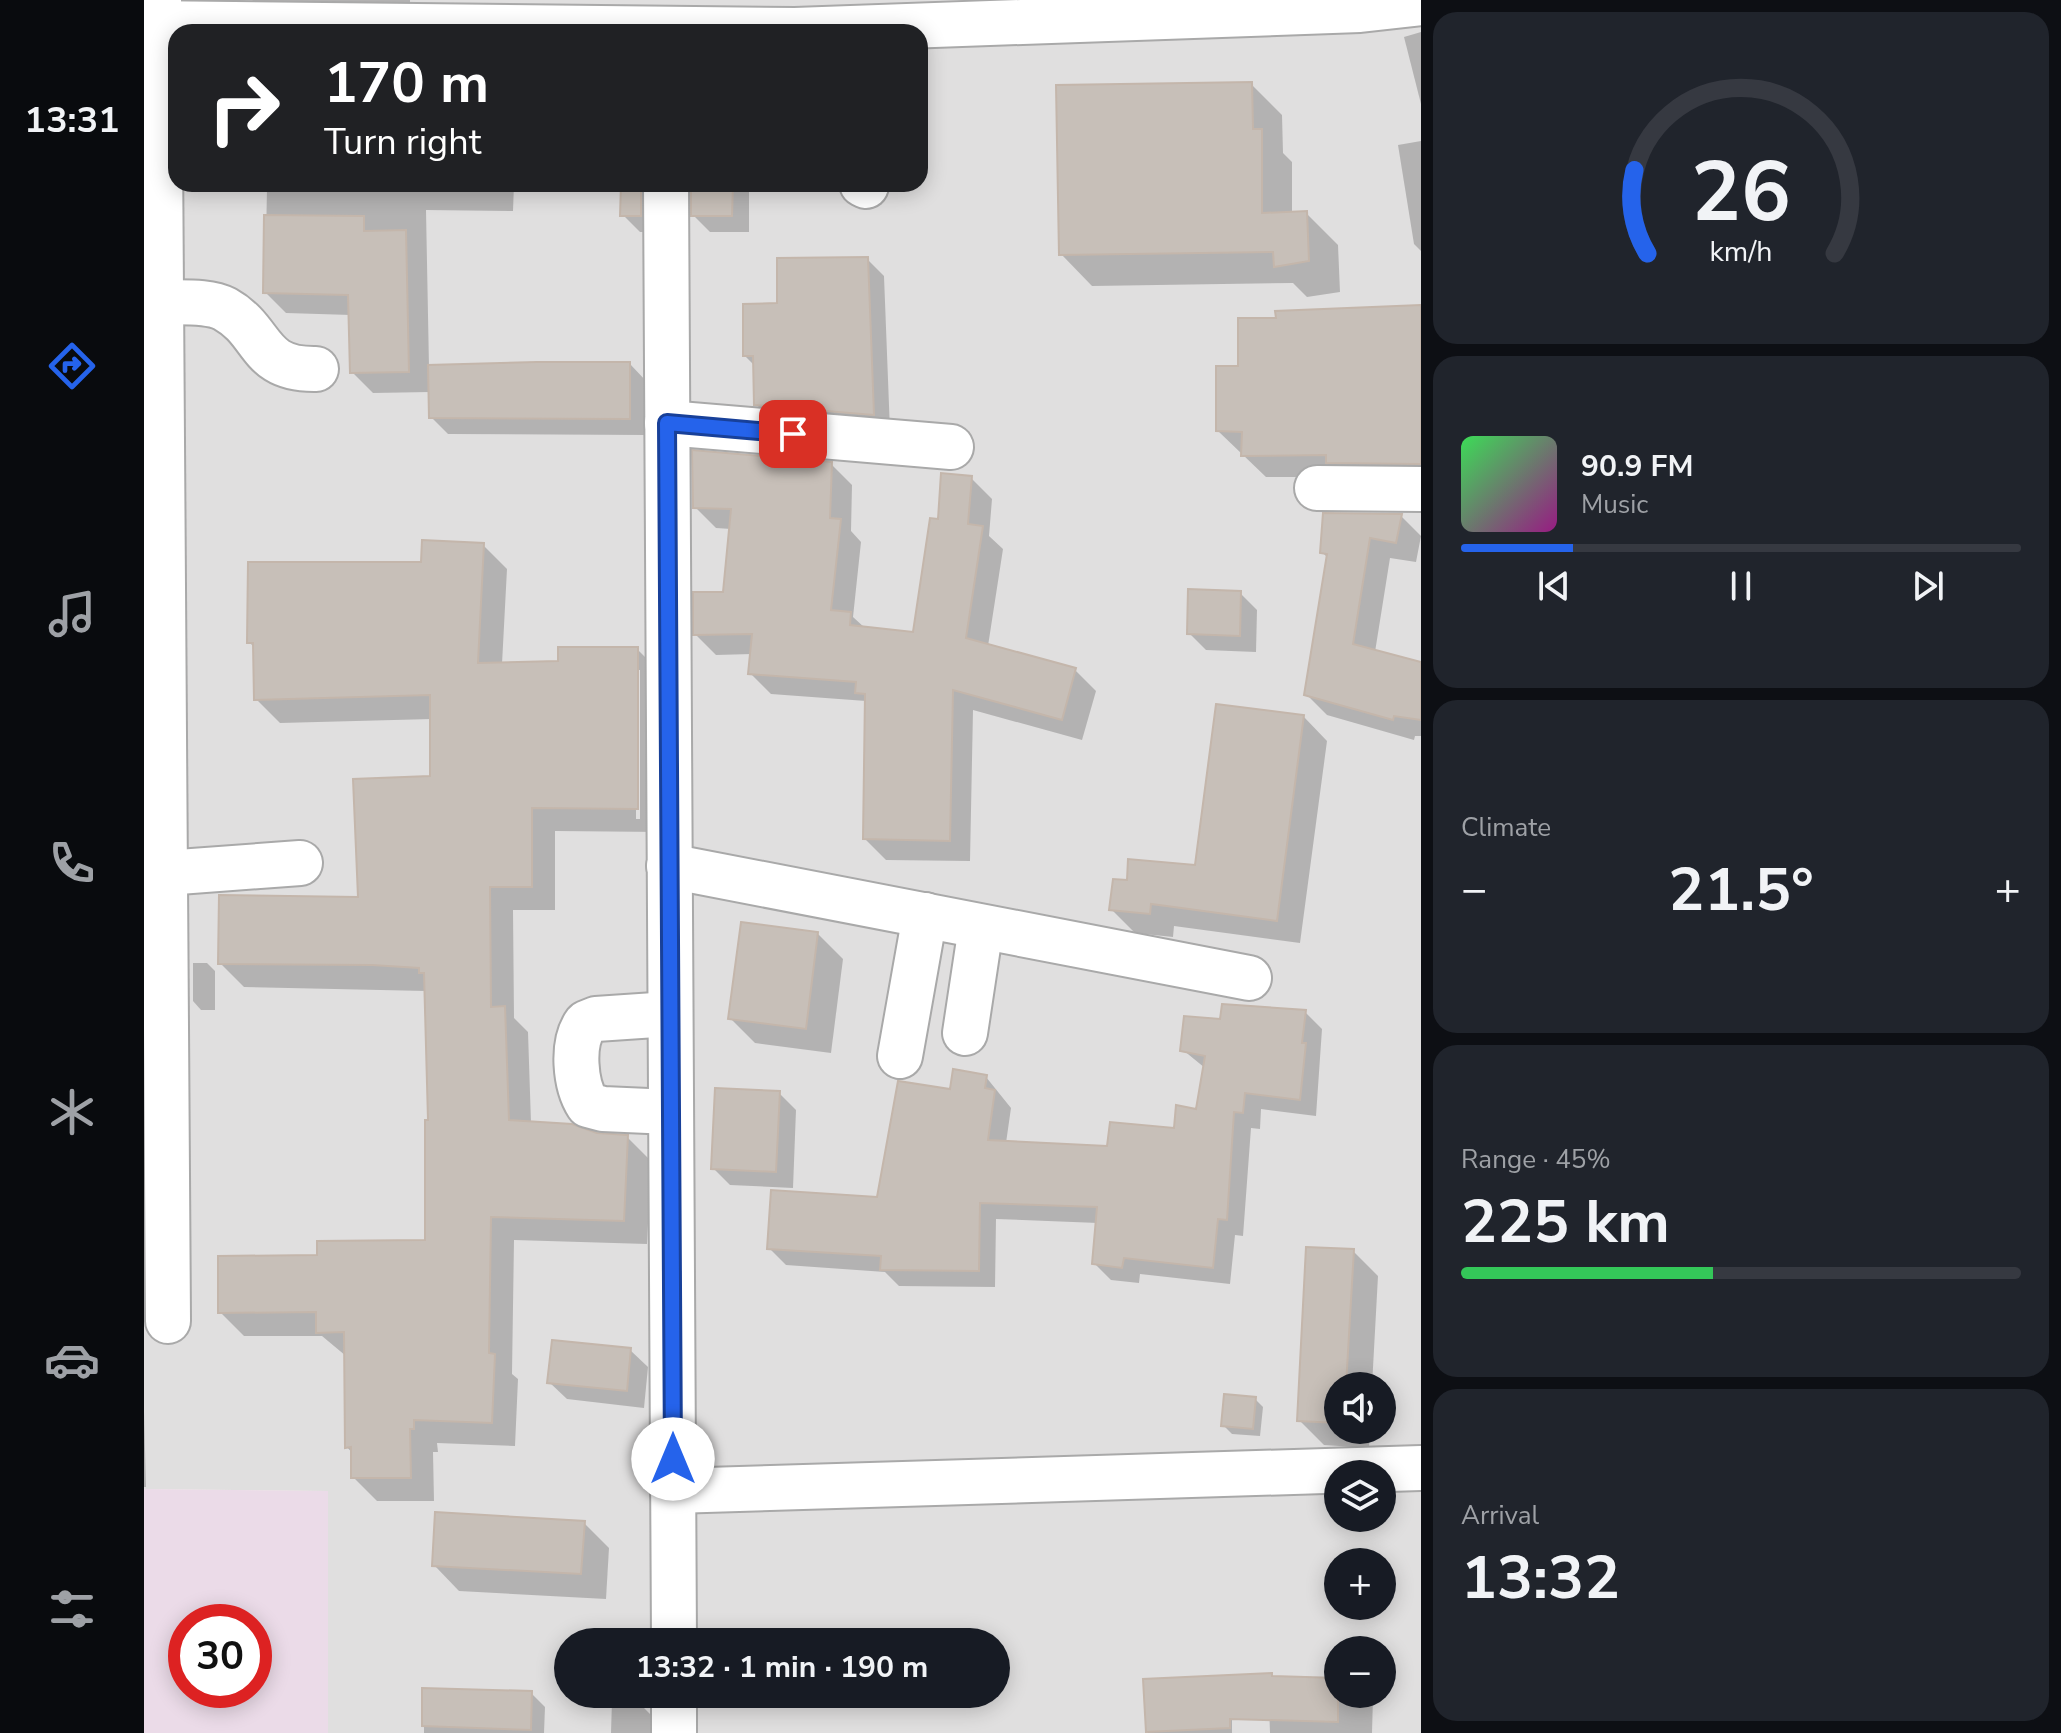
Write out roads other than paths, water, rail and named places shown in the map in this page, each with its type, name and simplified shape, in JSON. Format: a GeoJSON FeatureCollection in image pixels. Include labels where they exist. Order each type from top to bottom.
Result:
{"type":"FeatureCollection","features":[{"type":"Feature","properties":{"kind":"street"},"geometry":{"type":"LineString","coordinates":[[722,24],[794,15],[1360,10],[1421,3]]}},
{"type":"Feature","properties":{"kind":"street"},"geometry":{"type":"LineString","coordinates":[[168,1321],[162,302],[154,16],[451,24]]}},
{"type":"Feature","properties":{"kind":"street"},"geometry":{"type":"LineString","coordinates":[[666,192],[674,1628]]}},
{"type":"Feature","properties":{"kind":"street"},"geometry":{"type":"LineString","coordinates":[[162,302],[221,307],[235,315],[270,358],[296,370],[316,369]]}},
{"type":"Feature","properties":{"kind":"street"},"geometry":{"type":"LineString","coordinates":[[667,423],[951,447]]}},
{"type":"Feature","properties":{"kind":"street"},"geometry":{"type":"LineString","coordinates":[[1317,488],[1421,489]]}},
{"type":"Feature","properties":{"kind":"street"},"geometry":{"type":"LineString","coordinates":[[165,873],[300,863]]}},
{"type":"Feature","properties":{"kind":"street"},"geometry":{"type":"LineString","coordinates":[[669,866],[1249,978]]}},
{"type":"Feature","properties":{"kind":"street"},"geometry":{"type":"LineString","coordinates":[[900,1056],[925,915]]}},
{"type":"Feature","properties":{"kind":"street"},"geometry":{"type":"LineString","coordinates":[[965,1033],[981,927]]}},
{"type":"Feature","properties":{"kind":"street"},"geometry":{"type":"LineString","coordinates":[[670,1014],[596,1019],[586,1023],[578,1044],[578,1082],[588,1105],[603,1109],[671,1112]]}},
{"type":"Feature","properties":{"kind":"street"},"geometry":{"type":"LineString","coordinates":[[673,1491],[1421,1468]]}},
{"type":"Feature","properties":{"kind":"street"},"geometry":{"type":"LineString","coordinates":[[674,1708],[674,1733]]}}]}
